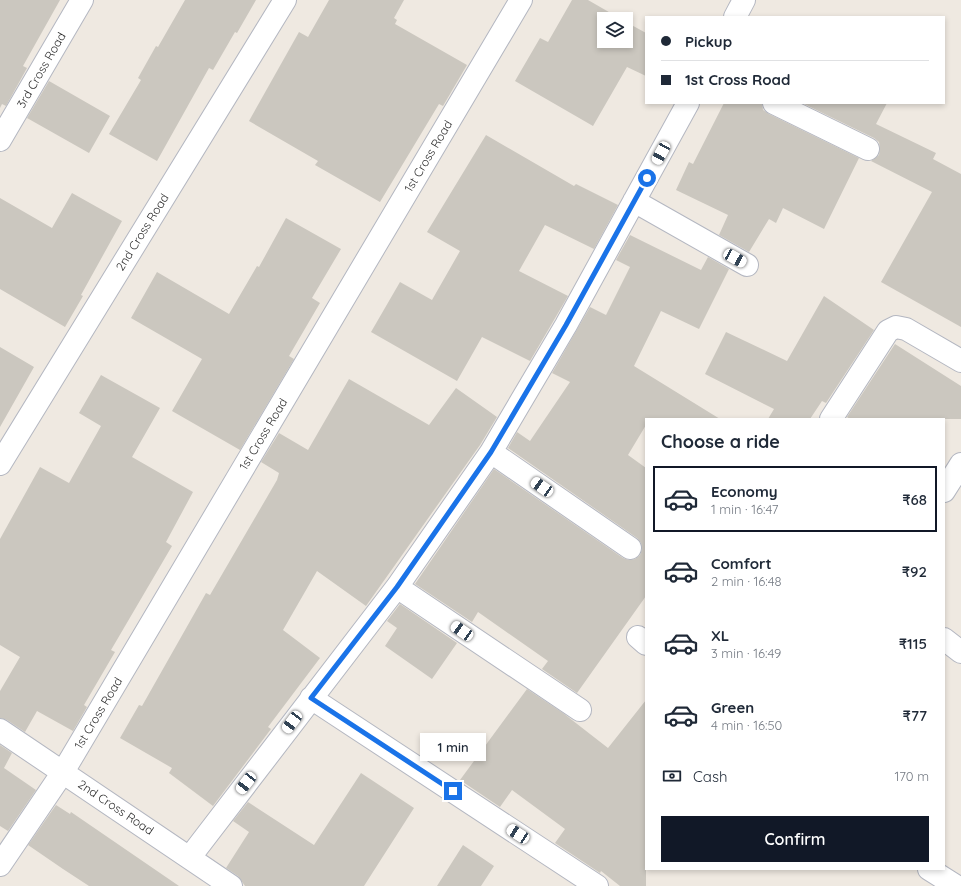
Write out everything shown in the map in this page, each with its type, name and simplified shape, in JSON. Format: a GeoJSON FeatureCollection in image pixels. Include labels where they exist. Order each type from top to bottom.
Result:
{"type":"FeatureCollection","features":[{"type":"Feature","properties":{"kind":"street","name":"3rd Cross Road"},"geometry":{"type":"LineString","coordinates":[[0,140],[82,0]]}},
{"type":"Feature","properties":{"kind":"street","name":"2nd Cross Road"},"geometry":{"type":"LineString","coordinates":[[0,464],[285,0]]}},
{"type":"Feature","properties":{"kind":"street","name":"1st Cross Road"},"geometry":{"type":"LineString","coordinates":[[0,865],[63,772],[521,0]]}},
{"type":"Feature","properties":{"kind":"street"},"geometry":{"type":"LineString","coordinates":[[736,16],[744,0]]}},
{"type":"Feature","properties":{"kind":"street"},"geometry":{"type":"LineString","coordinates":[[190,856],[397,587],[491,452],[566,325],[687,104]]}},
{"type":"Feature","properties":{"kind":"street"},"geometry":{"type":"LineString","coordinates":[[776,104],[868,150]]}},
{"type":"Feature","properties":{"kind":"street"},"geometry":{"type":"LineString","coordinates":[[634,202],[747,265]]}},
{"type":"Feature","properties":{"kind":"street"},"geometry":{"type":"LineString","coordinates":[[832,418],[888,331],[896,327],[906,329],[961,361]]}},
{"type":"Feature","properties":{"kind":"street"},"geometry":{"type":"LineString","coordinates":[[491,452],[630,548]]}},
{"type":"Feature","properties":{"kind":"street"},"geometry":{"type":"LineString","coordinates":[[945,488],[961,464]]}},
{"type":"Feature","properties":{"kind":"street"},"geometry":{"type":"LineString","coordinates":[[397,587],[580,710]]}},
{"type":"Feature","properties":{"kind":"street"},"geometry":{"type":"LineString","coordinates":[[945,640],[961,652]]}},
{"type":"Feature","properties":{"kind":"street"},"geometry":{"type":"LineString","coordinates":[[311,698],[597,886]]}},
{"type":"Feature","properties":{"kind":"street","name":"2nd Cross Road"},"geometry":{"type":"LineString","coordinates":[[0,730],[190,856],[231,886]]}},
{"type":"Feature","properties":{"kind":"street"},"geometry":{"type":"LineString","coordinates":[[931,870],[956,886]]}},
{"type":"Feature","properties":{"kind":"building"},"geometry":{"type":"Polygon","coordinates":[[[0,0],[60,0],[23,66],[27,68],[6,106],[2,104],[0,108],[0,0]]]}},
{"type":"Feature","properties":{"kind":"building"},"geometry":{"type":"Polygon","coordinates":[[[185,0],[256,0],[213,70],[209,68],[157,161],[109,134],[141,80],[138,78],[156,46],[158,47],[185,0]]]}},
{"type":"Feature","properties":{"kind":"building"},"geometry":{"type":"Polygon","coordinates":[[[329,0],[404,0],[394,18],[397,20],[395,24],[467,65],[443,106],[439,104],[380,202],[315,165],[318,161],[249,121],[299,32],[308,37],[329,0]]]}},
{"type":"Feature","properties":{"kind":"building"},"geometry":{"type":"Polygon","coordinates":[[[572,0],[588,0],[609,12],[597,12],[597,48],[633,48],[633,26],[645,32],[645,76],[627,67],[593,126],[515,81],[540,38],[548,42],[572,0]]]}},
{"type":"Feature","properties":{"kind":"building"},"geometry":{"type":"Polygon","coordinates":[[[49,81],[110,116],[89,153],[27,118],[49,81]]]}},
{"type":"Feature","properties":{"kind":"building"},"geometry":{"type":"Polygon","coordinates":[[[723,104],[762,104],[763,110],[769,114],[859,158],[824,229],[783,208],[776,223],[769,219],[749,252],[719,235],[728,215],[676,190],[689,162],[693,164],[723,104]]]}},
{"type":"Feature","properties":{"kind":"building"},"geometry":{"type":"Polygon","coordinates":[[[804,104],[886,104],[876,124],[936,153],[933,159],[961,174],[961,327],[881,282],[932,192],[871,161],[879,155],[880,149],[879,142],[874,138],[804,104]]]}},
{"type":"Feature","properties":{"kind":"building"},"geometry":{"type":"Polygon","coordinates":[[[486,135],[574,186],[576,184],[618,205],[594,249],[545,225],[519,271],[568,296],[530,361],[482,337],[457,381],[371,332],[400,282],[432,300],[460,251],[427,232],[486,135]]]}},
{"type":"Feature","properties":{"kind":"building"},"geometry":{"type":"Polygon","coordinates":[[[72,193],[122,221],[65,327],[0,289],[0,198],[52,228],[72,193]]]}},
{"type":"Feature","properties":{"kind":"building"},"geometry":{"type":"Polygon","coordinates":[[[286,218],[341,249],[312,298],[320,303],[289,356],[294,359],[240,450],[172,411],[202,359],[131,318],[157,272],[229,314],[257,266],[259,267],[286,218]]]}},
{"type":"Feature","properties":{"kind":"building"},"geometry":{"type":"Polygon","coordinates":[[[630,235],[701,270],[708,257],[729,269],[699,329],[661,311],[634,366],[718,418],[645,418],[645,427],[628,455],[645,467],[645,597],[577,693],[542,669],[548,661],[478,612],[472,622],[415,584],[494,469],[623,558],[629,560],[635,559],[640,555],[642,549],[641,543],[637,538],[508,448],[517,432],[530,441],[570,382],[552,373],[590,307],[606,315],[630,267],[616,260],[630,235]]]}},
{"type":"Feature","properties":{"kind":"building"},"geometry":{"type":"Polygon","coordinates":[[[824,296],[874,330],[826,403],[822,401],[811,418],[769,418],[774,409],[705,374],[726,332],[787,361],[824,296]]]}},
{"type":"Feature","properties":{"kind":"building"},"geometry":{"type":"Polygon","coordinates":[[[895,344],[961,386],[961,419],[847,417],[895,344]]]}},
{"type":"Feature","properties":{"kind":"building"},"geometry":{"type":"Polygon","coordinates":[[[0,347],[34,367],[0,427],[0,347]]]}},
{"type":"Feature","properties":{"kind":"building"},"geometry":{"type":"Polygon","coordinates":[[[101,375],[160,408],[132,457],[193,492],[166,542],[172,546],[111,650],[115,652],[84,705],[87,707],[73,731],[37,711],[25,732],[7,720],[0,718],[0,691],[20,657],[0,645],[0,539],[40,467],[69,483],[101,426],[79,413],[101,375]]]}},
{"type":"Feature","properties":{"kind":"building"},"geometry":{"type":"Polygon","coordinates":[[[349,379],[429,425],[456,388],[497,417],[480,445],[366,606],[317,571],[283,630],[320,658],[268,727],[271,729],[213,806],[169,773],[172,768],[120,738],[139,705],[142,706],[206,593],[210,595],[277,480],[279,473],[261,462],[279,433],[308,450],[349,379]]]}},
{"type":"Feature","properties":{"kind":"building"},"geometry":{"type":"Polygon","coordinates":[[[400,604],[457,643],[432,679],[385,646],[397,628],[387,621],[400,604]]]}},
{"type":"Feature","properties":{"kind":"building"},"geometry":{"type":"Polygon","coordinates":[[[527,689],[563,713],[608,748],[645,701],[646,886],[620,886],[601,871],[600,873],[555,843],[565,829],[512,790],[500,807],[460,780],[527,689]]]}},
{"type":"Feature","properties":{"kind":"building"},"geometry":{"type":"Polygon","coordinates":[[[0,745],[12,753],[4,768],[36,790],[8,831],[0,826],[0,745]]]}},
{"type":"Feature","properties":{"kind":"building"},"geometry":{"type":"Polygon","coordinates":[[[361,773],[414,808],[364,886],[245,886],[238,876],[226,868],[249,832],[233,821],[248,802],[314,845],[361,773]]]}},
{"type":"Feature","properties":{"kind":"building"},"geometry":{"type":"Polygon","coordinates":[[[56,805],[70,814],[71,812],[179,886],[89,886],[63,869],[28,845],[56,805]]]}},
{"type":"Feature","properties":{"kind":"building"},"geometry":{"type":"Polygon","coordinates":[[[463,845],[494,866],[481,886],[437,886],[463,845]]]}},
{"type":"Feature","properties":{"kind":"route"},"geometry":{"type":"LineString","coordinates":[[453,791],[311,698],[397,587],[491,452],[566,325],[647,178]]}}]}
